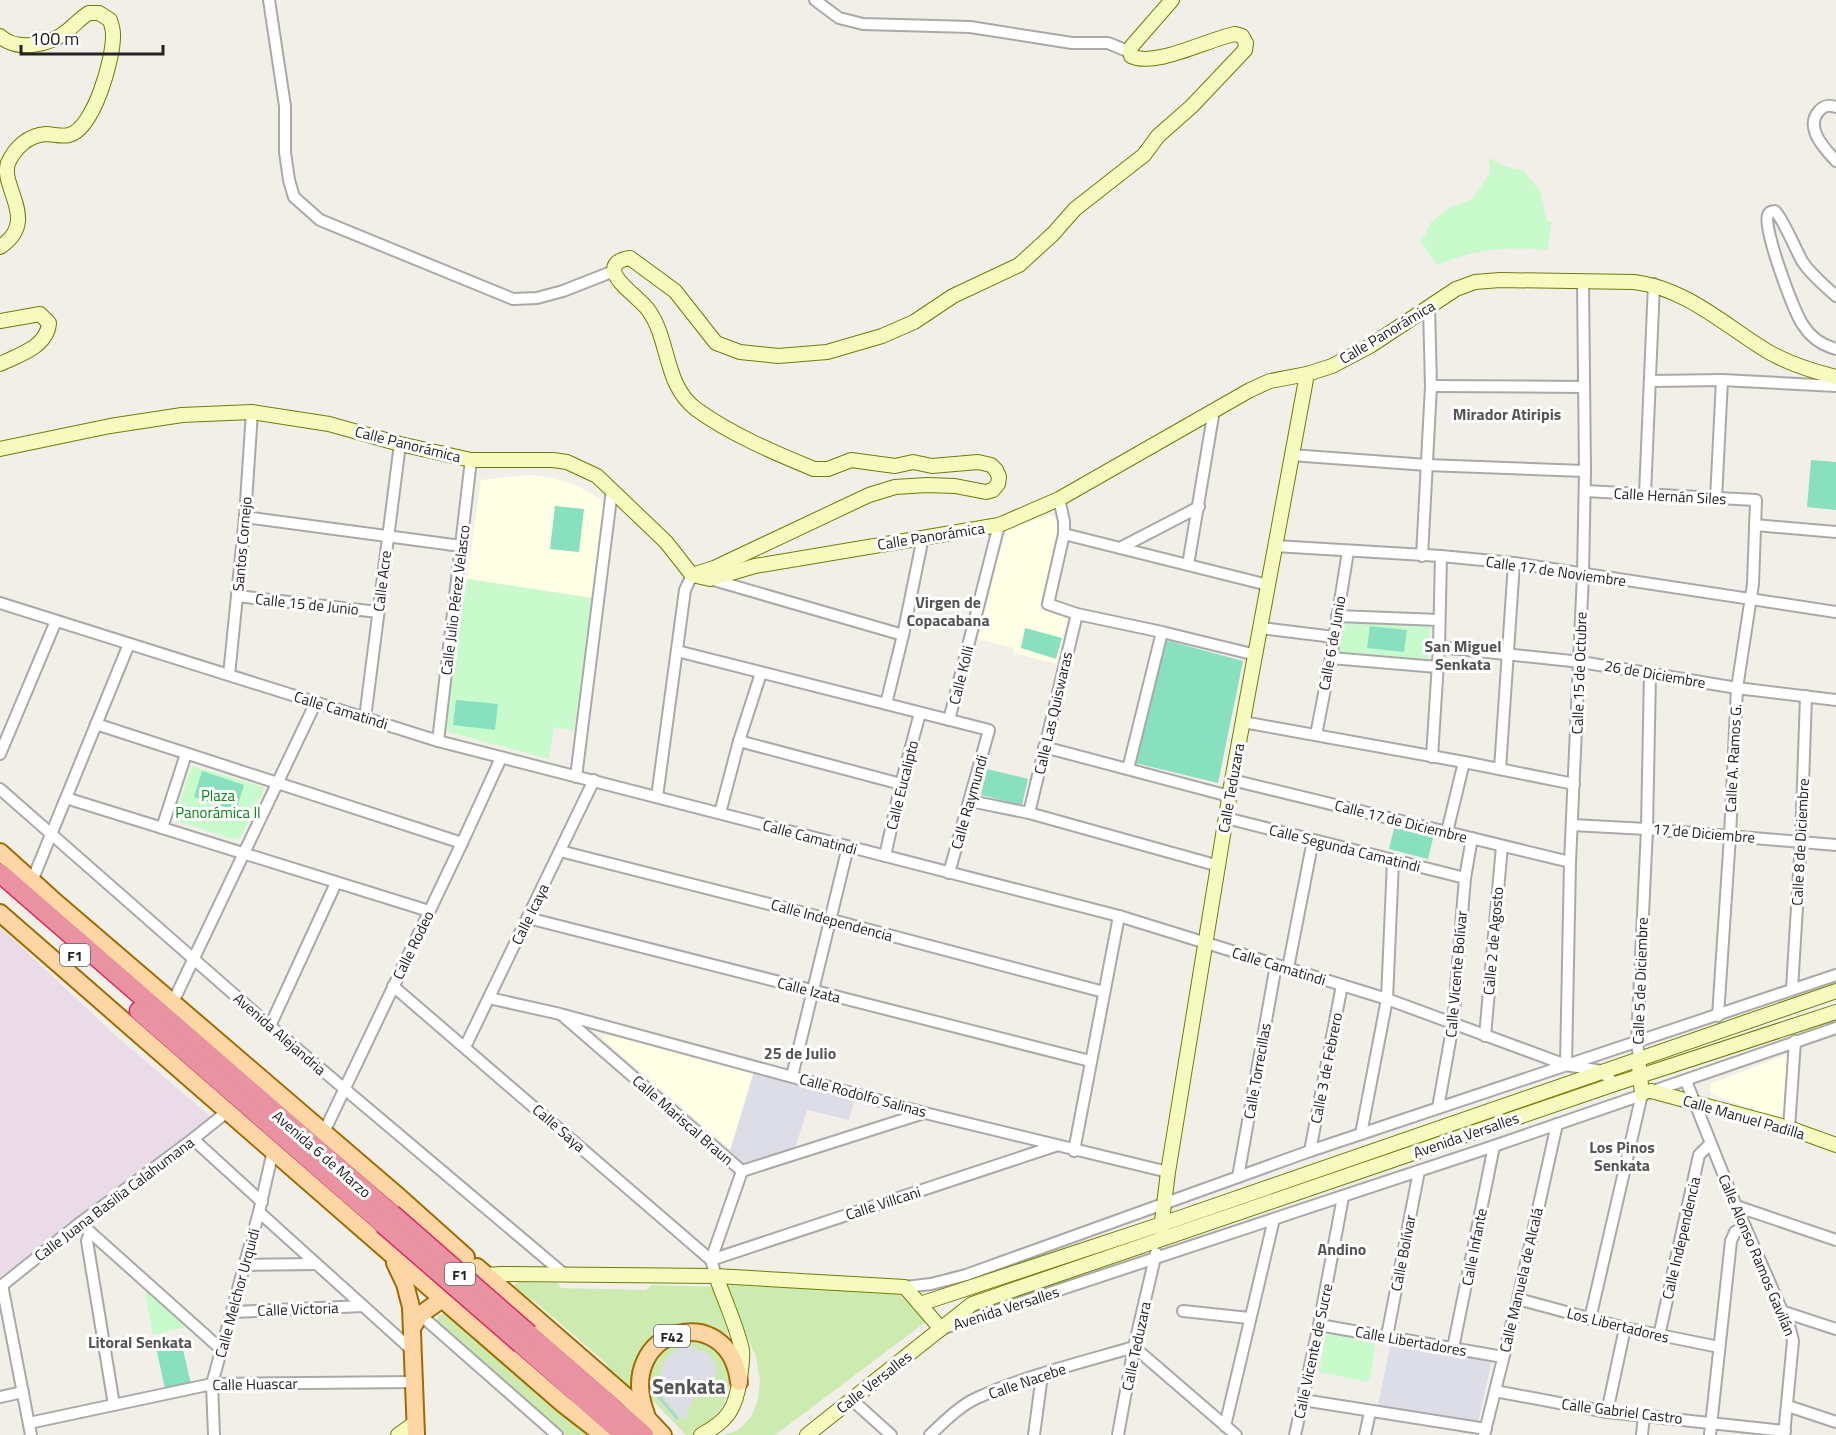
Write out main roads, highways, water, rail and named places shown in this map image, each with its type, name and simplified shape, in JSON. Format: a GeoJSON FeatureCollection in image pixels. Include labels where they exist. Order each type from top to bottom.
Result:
{"type":"FeatureCollection","features":[{"type":"Feature","properties":{"kind":"highway","name":"Avenida 6 de Marzo"},"geometry":{"type":"LineString","coordinates":[[0,873],[387,1219]]}},
{"type":"Feature","properties":{"kind":"highway","name":"Avenida 6 de Marzo"},"geometry":{"type":"LineString","coordinates":[[0,889],[525,1339],[624,1435]]}},
{"type":"Feature","properties":{"kind":"highway","name":"Avenida 6 de Marzo"},"geometry":{"type":"LineString","coordinates":[[525,1339],[646,1426]]}},
{"type":"Feature","properties":{"kind":"main road","name":"Avenida 6 de Marzo"},"geometry":{"type":"LineString","coordinates":[[0,852],[628,1398],[646,1426],[663,1435]]}},
{"type":"Feature","properties":{"kind":"main road","name":"Avenida 6 de Marzo"},"geometry":{"type":"LineString","coordinates":[[0,913],[563,1404],[603,1435]]}},
{"type":"Feature","properties":{"kind":"main road"},"geometry":{"type":"LineString","coordinates":[[388,1252],[400,1272],[415,1317],[412,1350],[415,1429]]}},
{"type":"Feature","properties":{"kind":"main road"},"geometry":{"type":"LineString","coordinates":[[452,1255],[478,1269],[478,1290],[470,1300],[458,1304],[440,1297],[432,1280],[437,1263],[452,1255]]}},
{"type":"Feature","properties":{"kind":"main road"},"geometry":{"type":"LineString","coordinates":[[415,1317],[440,1297]]}},
{"type":"Feature","properties":{"kind":"main road","name":"F42"},"geometry":{"type":"LineString","coordinates":[[646,1426],[640,1390],[643,1366],[655,1345],[665,1338],[688,1333],[707,1335],[719,1341],[734,1359],[739,1382]]}},
{"type":"Feature","properties":{"kind":"waterway"},"geometry":{"type":"LineString","coordinates":[[647,1383],[677,1418]]}},
{"type":"Feature","properties":{"kind":"district","name":"Mirador Atiripis"},"geometry":{"type":"Point","coordinates":[1507,414]}},
{"type":"Feature","properties":{"kind":"district","name":"Virgen de Copacabana"},"geometry":{"type":"Point","coordinates":[948,611]}},
{"type":"Feature","properties":{"kind":"district","name":"San Miguel Senkata"},"geometry":{"type":"Point","coordinates":[1463,655]}},
{"type":"Feature","properties":{"kind":"district","name":"25 de Julio"},"geometry":{"type":"Point","coordinates":[800,1053]}},
{"type":"Feature","properties":{"kind":"district","name":"Los Pinos Senkata"},"geometry":{"type":"Point","coordinates":[1622,1156]}},
{"type":"Feature","properties":{"kind":"district","name":"Andino"},"geometry":{"type":"Point","coordinates":[1342,1249]}},
{"type":"Feature","properties":{"kind":"district","name":"Litoral Senkata"},"geometry":{"type":"Point","coordinates":[140,1342]}},
{"type":"Feature","properties":{"kind":"district","name":"Senkata"},"geometry":{"type":"Point","coordinates":[689,1386]}},
{"type":"Feature","properties":{"kind":"park label","name":"Plaza Panorámica II"},"geometry":{"type":"Point","coordinates":[218,804]}}]}
